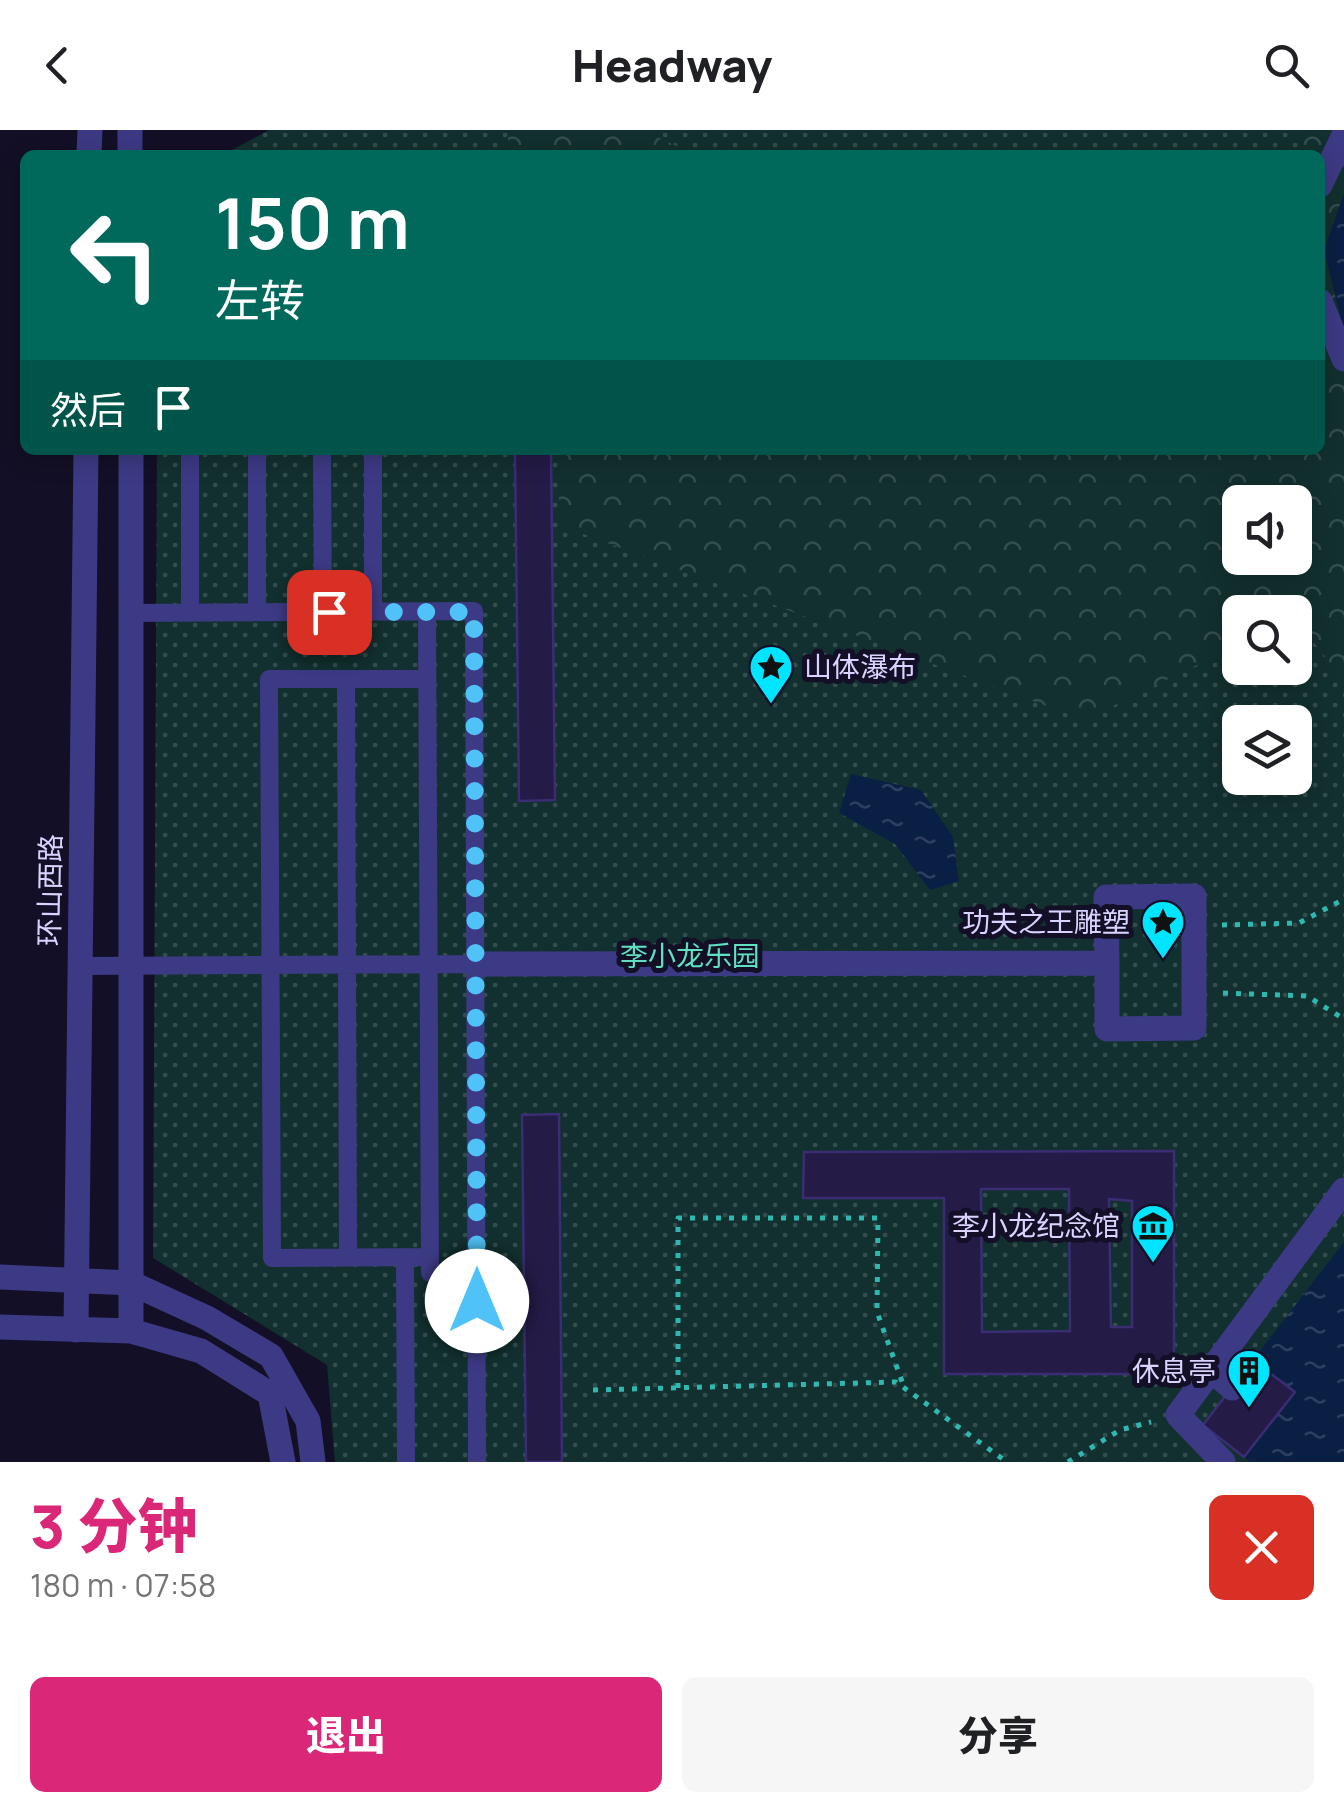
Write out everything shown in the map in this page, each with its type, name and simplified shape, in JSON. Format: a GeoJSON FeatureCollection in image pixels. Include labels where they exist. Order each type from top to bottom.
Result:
{"type":"FeatureCollection","features":[{"type":"Feature","properties":{"kind":"street"},"geometry":{"type":"LineString","coordinates":[[1325,175],[1344,135]]}},
{"type":"Feature","properties":{"kind":"street"},"geometry":{"type":"LineString","coordinates":[[1325,313],[1344,359]]}},
{"type":"Feature","properties":{"kind":"street","name":"环山西路"},"geometry":{"type":"LineString","coordinates":[[76,1330],[86,455]]}},
{"type":"Feature","properties":{"kind":"street"},"geometry":{"type":"LineString","coordinates":[[130,455],[131,1331]]}},
{"type":"Feature","properties":{"kind":"street"},"geometry":{"type":"LineString","coordinates":[[1106,896],[1194,896],[1194,925],[1194,1028],[1107,1029],[1106,896]]}},
{"type":"Feature","properties":{"kind":"street"},"geometry":{"type":"LineString","coordinates":[[476,964],[1106,963]]}},
{"type":"Feature","properties":{"kind":"street"},"geometry":{"type":"LineString","coordinates":[[1223,1462],[1178,1415],[1344,1190]]}},
{"type":"Feature","properties":{"kind":"street"},"geometry":{"type":"LineString","coordinates":[[0,1277],[131,1282],[207,1318],[271,1356],[308,1421],[313,1462]]}},
{"type":"Feature","properties":{"kind":"street"},"geometry":{"type":"LineString","coordinates":[[0,1326],[131,1331],[201,1351],[270,1394],[283,1462]]}},
{"type":"Feature","properties":{"kind":"street"},"geometry":{"type":"LineString","coordinates":[[1211,1370],[1232,1388]]}},
{"type":"Feature","properties":{"kind":"lane"},"geometry":{"type":"LineString","coordinates":[[190,455],[190,612]]}},
{"type":"Feature","properties":{"kind":"lane"},"geometry":{"type":"LineString","coordinates":[[257,455],[258,612]]}},
{"type":"Feature","properties":{"kind":"lane"},"geometry":{"type":"LineString","coordinates":[[322,455],[323,612]]}},
{"type":"Feature","properties":{"kind":"lane"},"geometry":{"type":"LineString","coordinates":[[373,455],[374,612]]}},
{"type":"Feature","properties":{"kind":"lane"},"geometry":{"type":"LineString","coordinates":[[427,612],[430,1273],[477,1273]]}},
{"type":"Feature","properties":{"kind":"lane"},"geometry":{"type":"LineString","coordinates":[[130,613],[474,612],[478,1462]]}},
{"type":"Feature","properties":{"kind":"lane"},"geometry":{"type":"LineString","coordinates":[[427,678],[270,679],[270,965],[272,1258],[429,1257]]}},
{"type":"Feature","properties":{"kind":"lane"},"geometry":{"type":"LineString","coordinates":[[346,679],[348,1257]]}},
{"type":"Feature","properties":{"kind":"lane"},"geometry":{"type":"LineString","coordinates":[[80,966],[476,964]]}},
{"type":"Feature","properties":{"kind":"lane"},"geometry":{"type":"LineString","coordinates":[[405,1257],[406,1462]]}},
{"type":"Feature","properties":{"kind":"path"},"geometry":{"type":"LineString","coordinates":[[1194,925],[1299,923],[1344,899]]}},
{"type":"Feature","properties":{"kind":"path"},"geometry":{"type":"LineString","coordinates":[[1194,993],[1307,996],[1344,1019]]}},
{"type":"Feature","properties":{"kind":"path"},"geometry":{"type":"LineString","coordinates":[[678,1388],[678,1218],[878,1218],[877,1312],[904,1388]]}},
{"type":"Feature","properties":{"kind":"path"},"geometry":{"type":"LineString","coordinates":[[593,1390],[896,1382],[1007,1462]]}},
{"type":"Feature","properties":{"kind":"path"},"geometry":{"type":"LineString","coordinates":[[1068,1462],[1120,1430],[1178,1415]]}},
{"type":"Feature","properties":{"kind":"green space","name":"李小龙乐园"},"geometry":{"type":"Polygon","coordinates":[[[269,130],[1344,130],[1344,1462],[335,1462],[327,1365],[153,1258],[157,455],[1325,455],[1325,150],[232,150],[269,130]]]}},
{"type":"Feature","properties":{"kind":"green space"},"geometry":{"type":"Polygon","coordinates":[[[508,130],[642,130],[685,150],[508,150],[508,130]]]}},
{"type":"Feature","properties":{"kind":"green space"},"geometry":{"type":"Polygon","coordinates":[[[1302,130],[1344,130],[1344,193],[1325,247],[1325,150],[1297,150],[1302,130]]]}},
{"type":"Feature","properties":{"kind":"green space"},"geometry":{"type":"Polygon","coordinates":[[[1325,254],[1344,331],[1344,681],[1312,640],[1312,595],[1222,595],[1222,653],[1084,720],[559,525],[559,455],[1325,455],[1325,254]]]}},
{"type":"Feature","properties":{"kind":"water"},"geometry":{"type":"Polygon","coordinates":[[[1344,193],[1344,331],[1325,254],[1344,193]]]}},
{"type":"Feature","properties":{"kind":"water"},"geometry":{"type":"Polygon","coordinates":[[[851,774],[921,790],[953,837],[959,881],[930,890],[895,844],[839,813],[851,774]]]}},
{"type":"Feature","properties":{"kind":"water"},"geometry":{"type":"Polygon","coordinates":[[[1344,1242],[1344,1462],[1250,1462],[1244,1457],[1295,1392],[1253,1360],[1344,1242]]]}},
{"type":"Feature","properties":{"kind":"building"},"geometry":{"type":"Polygon","coordinates":[[[515,455],[551,455],[555,800],[519,801],[515,455]]]}},
{"type":"Feature","properties":{"kind":"building"},"geometry":{"type":"Polygon","coordinates":[[[559,1114],[562,1462],[526,1462],[522,1115],[559,1114]]]}},
{"type":"Feature","properties":{"kind":"building","name":"李小龙纪念馆"},"geometry":{"type":"Polygon","coordinates":[[[1174,1151],[1174,1374],[944,1374],[944,1198],[803,1198],[804,1152],[1174,1151]],[[981,1189],[982,1332],[1070,1331],[1069,1189],[981,1189]],[[1109,1199],[1111,1327],[1132,1327],[1132,1201],[1109,1199]]]}},
{"type":"Feature","properties":{"kind":"building","name":"休息亭"},"geometry":{"type":"Polygon","coordinates":[[[1253,1360],[1295,1392],[1244,1457],[1203,1425],[1253,1360]]]}},
{"type":"Feature","properties":{"kind":"place","name":"山体瀑布"},"geometry":{"type":"Point","coordinates":[771,705]}},
{"type":"Feature","properties":{"kind":"place","name":"功夫之王雕塑"},"geometry":{"type":"Point","coordinates":[1163,960]}},
{"type":"Feature","properties":{"kind":"place","name":"李小龙纪念馆"},"geometry":{"type":"Point","coordinates":[1153,1264]}},
{"type":"Feature","properties":{"kind":"place","name":"休息亭"},"geometry":{"type":"Point","coordinates":[1249,1409]}},
{"type":"Feature","properties":{"kind":"route"},"geometry":{"type":"LineString","coordinates":[[329,612],[474,612],[477,1301]]}}]}
